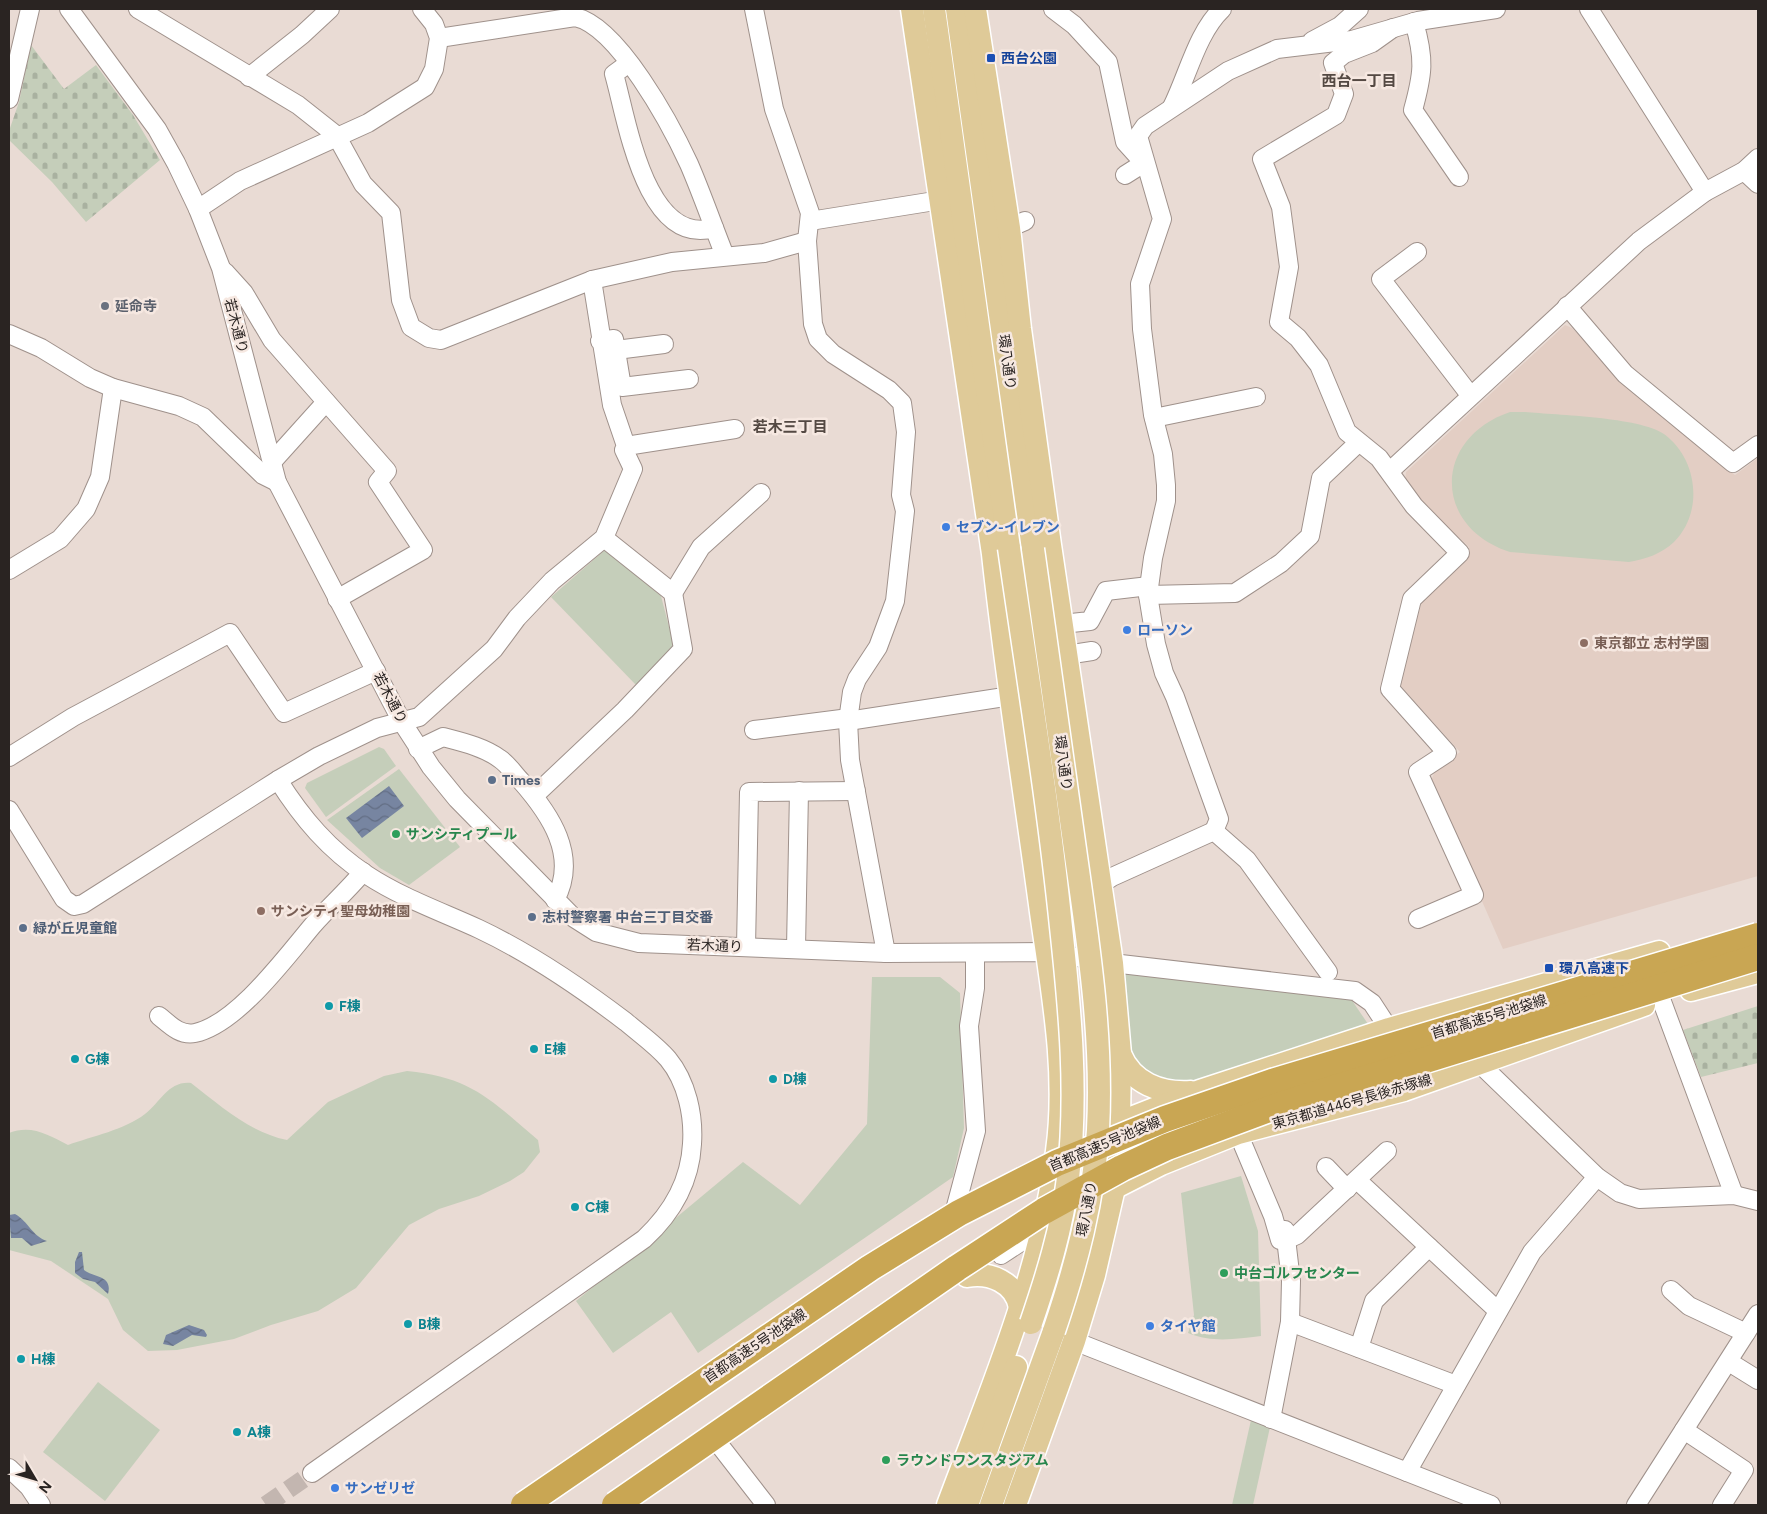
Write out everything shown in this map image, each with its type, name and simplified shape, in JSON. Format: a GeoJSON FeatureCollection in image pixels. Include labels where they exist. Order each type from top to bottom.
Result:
{"type":"FeatureCollection","features":[{"type":"Feature","properties":{"kind":"highway","name":"首都高速5号池袋線"},"geometry":{"type":"LineString","coordinates":[[524,1505],[892,1254],[958,1213],[1057,1163],[1165,1119],[1272,1082],[1758,936]]}},
{"type":"Feature","properties":{"kind":"highway","name":"首都高速5号池袋線"},"geometry":{"type":"LineString","coordinates":[[615,1505],[964,1263],[1044,1210],[1122,1168],[1167,1147],[1280,1105],[1758,957]]}},
{"type":"Feature","properties":{"kind":"main road"},"geometry":{"type":"LineString","coordinates":[[912,9],[941,200],[970,334],[1001,551],[1011,696],[1039,896],[1060,1082],[1057,1150],[1042,1228],[1002,1361],[948,1505]]}},
{"type":"Feature","properties":{"kind":"main road","name":"環八通り"},"geometry":{"type":"LineString","coordinates":[[934,9],[970,334],[1001,551],[1056,875],[1071,1020],[1073,1072],[1068,1178],[1059,1230],[1045,1281],[967,1505]]}},
{"type":"Feature","properties":{"kind":"main road","name":"環八通り"},"geometry":{"type":"LineString","coordinates":[[957,9],[1012,330],[1041,547],[1097,1026],[1098,1130],[1089,1200],[1069,1289],[991,1505]]}},
{"type":"Feature","properties":{"kind":"main road"},"geometry":{"type":"LineString","coordinates":[[975,9],[1017,224],[1012,330],[1041,547],[1062,624],[1112,963],[1120,1054],[1119,1122],[1114,1188],[1094,1274],[1074,1340],[1015,1505]]}},
{"type":"Feature","properties":{"kind":"main road"},"geometry":{"type":"LineString","coordinates":[[1057,1150],[1119,1122],[1200,1091],[1389,1029],[1758,924]]}},
{"type":"Feature","properties":{"kind":"main road","name":"東京都道446号長後赤塚線"},"geometry":{"type":"LineString","coordinates":[[1042,1228],[1081,1204],[1161,1164],[1238,1133],[1404,1090],[1661,999],[1758,972]]}},
{"type":"Feature","properties":{"kind":"main road"},"geometry":{"type":"LineString","coordinates":[[1120,1054],[1131,1073],[1151,1086],[1176,1092],[1200,1091]]}},
{"type":"Feature","properties":{"kind":"main road"},"geometry":{"type":"LineString","coordinates":[[967,1276],[985,1275],[1003,1282],[1016,1294],[1020,1306]]}},
{"type":"Feature","properties":{"kind":"street"},"geometry":{"type":"LineString","coordinates":[[9,99],[30,9]]}},
{"type":"Feature","properties":{"kind":"street","name":"若木通り"},"geometry":{"type":"LineString","coordinates":[[69,9],[157,130],[176,163],[198,210],[221,268],[278,482],[402,722],[418,749],[462,805],[554,900],[574,918],[589,927],[618,939],[639,943],[886,952],[1046,952],[1112,963],[1356,991],[1372,1003],[1389,1029]]}},
{"type":"Feature","properties":{"kind":"street"},"geometry":{"type":"LineString","coordinates":[[138,9],[298,105],[336,136],[363,184],[391,213],[401,300],[411,327],[429,338],[441,340],[592,280],[672,262],[764,253],[807,241]]}},
{"type":"Feature","properties":{"kind":"street"},"geometry":{"type":"LineString","coordinates":[[249,76],[302,35],[330,9]]}},
{"type":"Feature","properties":{"kind":"street"},"geometry":{"type":"LineString","coordinates":[[198,210],[240,180],[368,123],[425,87],[434,69],[439,38],[434,24],[422,9]]}},
{"type":"Feature","properties":{"kind":"street"},"geometry":{"type":"LineString","coordinates":[[754,9],[774,109],[810,213],[807,241],[813,324],[818,339],[833,354],[888,390],[902,403],[906,432],[901,495],[905,511],[895,601],[878,646],[857,679],[852,692],[848,720],[850,760],[886,952]]}},
{"type":"Feature","properties":{"kind":"street"},"geometry":{"type":"LineString","coordinates":[[1053,9],[1074,26],[1108,62],[1125,142],[1144,163]]}},
{"type":"Feature","properties":{"kind":"street"},"geometry":{"type":"LineString","coordinates":[[1171,109],[1191,65],[1201,36],[1211,20],[1222,9]]}},
{"type":"Feature","properties":{"kind":"street"},"geometry":{"type":"LineString","coordinates":[[1301,46],[1340,26],[1359,9]]}},
{"type":"Feature","properties":{"kind":"street"},"geometry":{"type":"LineString","coordinates":[[1039,896],[1100,885],[1112,877],[1214,830],[1220,819],[1175,697],[1164,674],[1156,644],[1149,591],[1152,558],[1166,501],[1163,454],[1154,418],[1142,329],[1140,284],[1162,219],[1144,163],[1138,136],[1145,126],[1228,71],[1277,49],[1352,40],[1414,22],[1496,9]]}},
{"type":"Feature","properties":{"kind":"street"},"geometry":{"type":"LineString","coordinates":[[1589,9],[1705,192]]}},
{"type":"Feature","properties":{"kind":"street"},"geometry":{"type":"LineString","coordinates":[[439,38],[576,18],[586,20],[601,30],[642,78],[688,164],[725,256]]}},
{"type":"Feature","properties":{"kind":"street"},"geometry":{"type":"LineString","coordinates":[[1414,22],[1422,49],[1423,62],[1420,86],[1413,110],[1459,177]]}},
{"type":"Feature","properties":{"kind":"street"},"geometry":{"type":"LineString","coordinates":[[1393,28],[1372,43],[1344,54],[1333,63],[1344,94],[1336,114],[1262,159],[1281,207],[1289,267],[1279,322],[1298,338],[1319,365],[1347,432],[1378,458],[1390,471],[1414,506],[1460,553],[1412,599],[1390,689],[1447,753],[1418,772],[1474,895],[1418,919]]}},
{"type":"Feature","properties":{"kind":"street"},"geometry":{"type":"LineString","coordinates":[[629,63],[614,74],[641,172],[652,197],[662,211],[686,228],[700,232],[714,228]]}},
{"type":"Feature","properties":{"kind":"street"},"geometry":{"type":"LineString","coordinates":[[1390,471],[1470,395],[1639,241],[1705,192],[1744,171],[1758,158]]}},
{"type":"Feature","properties":{"kind":"street"},"geometry":{"type":"LineString","coordinates":[[1126,175],[1144,163]]}},
{"type":"Feature","properties":{"kind":"street"},"geometry":{"type":"LineString","coordinates":[[1744,171],[1758,184]]}},
{"type":"Feature","properties":{"kind":"street"},"geometry":{"type":"LineString","coordinates":[[810,221],[941,200]]}},
{"type":"Feature","properties":{"kind":"street"},"geometry":{"type":"LineString","coordinates":[[1416,252],[1381,279],[1470,395]]}},
{"type":"Feature","properties":{"kind":"street"},"geometry":{"type":"LineString","coordinates":[[221,268],[244,293],[272,340],[387,471],[378,482],[423,550],[337,599]]}},
{"type":"Feature","properties":{"kind":"street"},"geometry":{"type":"LineString","coordinates":[[9,810],[64,899],[74,906],[83,904],[319,756],[378,728],[419,717],[494,649],[517,618],[552,581],[604,538],[633,470],[624,450],[626,446],[612,406],[600,340],[592,280]]}},
{"type":"Feature","properties":{"kind":"street"},"geometry":{"type":"LineString","coordinates":[[1567,306],[1625,374],[1733,463],[1758,446]]}},
{"type":"Feature","properties":{"kind":"street"},"geometry":{"type":"LineString","coordinates":[[9,334],[41,348],[90,378],[113,388],[179,406],[203,417],[263,476],[278,482]]}},
{"type":"Feature","properties":{"kind":"street"},"geometry":{"type":"LineString","coordinates":[[600,340],[614,339],[622,387],[689,379]]}},
{"type":"Feature","properties":{"kind":"street"},"geometry":{"type":"LineString","coordinates":[[616,350],[664,344]]}},
{"type":"Feature","properties":{"kind":"street"},"geometry":{"type":"LineString","coordinates":[[9,570],[60,539],[86,509],[100,477],[113,388]]}},
{"type":"Feature","properties":{"kind":"street"},"geometry":{"type":"LineString","coordinates":[[1154,418],[1256,398]]}},
{"type":"Feature","properties":{"kind":"street"},"geometry":{"type":"LineString","coordinates":[[272,462],[326,402]]}},
{"type":"Feature","properties":{"kind":"street"},"geometry":{"type":"LineString","coordinates":[[626,446],[735,429]]}},
{"type":"Feature","properties":{"kind":"street"},"geometry":{"type":"LineString","coordinates":[[1062,624],[1090,621],[1106,591],[1235,593],[1281,563],[1310,536],[1321,478],[1358,443]]}},
{"type":"Feature","properties":{"kind":"street"},"geometry":{"type":"LineString","coordinates":[[673,593],[701,547],[761,493]]}},
{"type":"Feature","properties":{"kind":"street"},"geometry":{"type":"LineString","coordinates":[[534,796],[618,717],[683,649],[673,593],[604,538]]}},
{"type":"Feature","properties":{"kind":"street"},"geometry":{"type":"LineString","coordinates":[[9,757],[73,717],[230,634],[284,714],[376,671]]}},
{"type":"Feature","properties":{"kind":"street"},"geometry":{"type":"LineString","coordinates":[[1066,655],[1092,651]]}},
{"type":"Feature","properties":{"kind":"street"},"geometry":{"type":"LineString","coordinates":[[754,730],[848,720],[1011,696]]}},
{"type":"Feature","properties":{"kind":"street"},"geometry":{"type":"LineString","coordinates":[[418,749],[443,737],[468,744],[501,759],[534,796],[557,828],[564,872],[562,887],[554,900]]}},
{"type":"Feature","properties":{"kind":"street"},"geometry":{"type":"LineString","coordinates":[[278,780],[294,805],[324,842],[363,872],[396,891],[480,930],[563,976],[650,1042],[668,1059],[686,1093],[693,1121],[692,1148],[687,1175],[676,1200],[662,1220],[644,1239],[312,1473]]}},
{"type":"Feature","properties":{"kind":"street"},"geometry":{"type":"LineString","coordinates":[[796,948],[799,791]]}},
{"type":"Feature","properties":{"kind":"street"},"geometry":{"type":"LineString","coordinates":[[746,947],[749,792],[856,791]]}},
{"type":"Feature","properties":{"kind":"street"},"geometry":{"type":"LineString","coordinates":[[1214,830],[1247,860],[1328,972]]}},
{"type":"Feature","properties":{"kind":"street"},"geometry":{"type":"LineString","coordinates":[[159,1016],[179,1033],[195,1033],[218,1023],[270,979],[314,925],[363,872]]}},
{"type":"Feature","properties":{"kind":"street"},"geometry":{"type":"LineString","coordinates":[[956,1206],[976,1131],[969,1026],[975,988],[975,953]]}},
{"type":"Feature","properties":{"kind":"street"},"geometry":{"type":"LineString","coordinates":[[1661,999],[1734,1195]]}},
{"type":"Feature","properties":{"kind":"street"},"geometry":{"type":"LineString","coordinates":[[1479,1063],[1597,1176],[1620,1192],[1639,1199],[1734,1195],[1758,1201]]}},
{"type":"Feature","properties":{"kind":"street"},"geometry":{"type":"LineString","coordinates":[[1238,1133],[1273,1216],[1280,1240],[1286,1240],[1298,1235],[1387,1151]]}},
{"type":"Feature","properties":{"kind":"street"},"geometry":{"type":"LineString","coordinates":[[524,1505],[629,1437],[956,1206],[1018,1169],[1057,1150]]}},
{"type":"Feature","properties":{"kind":"street"},"geometry":{"type":"LineString","coordinates":[[1326,1166],[1429,1247],[1498,1311]]}},
{"type":"Feature","properties":{"kind":"street"},"geometry":{"type":"LineString","coordinates":[[1407,1472],[1532,1252],[1597,1176]]}},
{"type":"Feature","properties":{"kind":"street"},"geometry":{"type":"LineString","coordinates":[[1271,1182],[1282,1213],[1291,1281],[1290,1322],[1271,1420]]}},
{"type":"Feature","properties":{"kind":"street"},"geometry":{"type":"LineString","coordinates":[[636,1505],[967,1276],[1042,1228]]}},
{"type":"Feature","properties":{"kind":"street"},"geometry":{"type":"LineString","coordinates":[[1359,1348],[1374,1301],[1429,1247]]}},
{"type":"Feature","properties":{"kind":"street"},"geometry":{"type":"LineString","coordinates":[[1670,1290],[1689,1306],[1746,1333]]}},
{"type":"Feature","properties":{"kind":"street"},"geometry":{"type":"LineString","coordinates":[[1636,1505],[1758,1314]]}},
{"type":"Feature","properties":{"kind":"street"},"geometry":{"type":"LineString","coordinates":[[1290,1322],[1456,1385]]}},
{"type":"Feature","properties":{"kind":"street"},"geometry":{"type":"LineString","coordinates":[[1074,1340],[1271,1420],[1491,1505]]}},
{"type":"Feature","properties":{"kind":"street"},"geometry":{"type":"LineString","coordinates":[[1729,1362],[1758,1380]]}},
{"type":"Feature","properties":{"kind":"street"},"geometry":{"type":"LineString","coordinates":[[1684,1430],[1744,1470],[1722,1505]]}},
{"type":"Feature","properties":{"kind":"street"},"geometry":{"type":"LineString","coordinates":[[721,1447],[766,1505]]}},
{"type":"Feature","properties":{"kind":"street"},"geometry":{"type":"LineString","coordinates":[[9,1468],[29,1487],[41,1505]]}},
{"type":"Feature","properties":{"kind":"shaded area","name":"東京都立 志村学園"},"geometry":{"type":"Polygon","coordinates":[[[1565,325],[1572,328],[1618,376],[1735,475],[1758,458],[1758,876],[1503,949],[1430,783],[1435,771],[1460,752],[1399,684],[1422,601],[1468,557],[1469,547],[1436,516],[1405,481],[1406,472],[1565,325]]]}},
{"type":"Feature","properties":{"kind":"green space"},"geometry":{"type":"Polygon","coordinates":[[[31,45],[64,89],[96,65],[133,115],[160,160],[86,222],[52,182],[9,140],[9,131],[19,102],[31,45]]]}},
{"type":"Feature","properties":{"kind":"green space"},"geometry":{"type":"Polygon","coordinates":[[[1510,412],[1617,420],[1652,428],[1664,434],[1684,457],[1690,471],[1693,501],[1690,516],[1684,530],[1674,542],[1659,553],[1629,562],[1510,552],[1484,540],[1466,523],[1455,504],[1452,482],[1456,461],[1467,441],[1485,424],[1510,412]]]}},
{"type":"Feature","properties":{"kind":"green space"},"geometry":{"type":"Polygon","coordinates":[[[606,549],[661,596],[674,646],[636,685],[551,597],[606,549]]]}},
{"type":"Feature","properties":{"kind":"green space"},"geometry":{"type":"Polygon","coordinates":[[[379,747],[384,749],[396,766],[326,817],[305,788],[307,783],[379,747]]]}},
{"type":"Feature","properties":{"kind":"green space","name":"サンシティプール"},"geometry":{"type":"Polygon","coordinates":[[[399,769],[460,847],[409,885],[380,868],[327,820],[399,769]]]}},
{"type":"Feature","properties":{"kind":"green space"},"geometry":{"type":"Polygon","coordinates":[[[1126,972],[1349,996],[1368,1024],[1197,1086],[1160,1086],[1130,1063],[1122,984],[1126,972]]]}},
{"type":"Feature","properties":{"kind":"green space"},"geometry":{"type":"Polygon","coordinates":[[[872,977],[940,977],[960,993],[964,1128],[953,1177],[698,1353],[671,1312],[613,1353],[576,1301],[743,1162],[800,1205],[867,1124],[872,977]]]}},
{"type":"Feature","properties":{"kind":"green space"},"geometry":{"type":"Polygon","coordinates":[[[1758,1006],[1758,1063],[1701,1077],[1683,1030],[1758,1006]]]}},
{"type":"Feature","properties":{"kind":"green space"},"geometry":{"type":"Polygon","coordinates":[[[407,1071],[448,1079],[479,1093],[507,1113],[538,1140],[540,1152],[524,1172],[510,1181],[479,1196],[439,1209],[409,1225],[356,1288],[318,1311],[271,1325],[234,1339],[177,1350],[148,1351],[123,1330],[108,1299],[51,1261],[9,1250],[9,1133],[32,1130],[47,1134],[68,1145],[137,1120],[176,1085],[191,1083],[248,1125],[287,1140],[328,1102],[384,1076],[407,1071]]]}},
{"type":"Feature","properties":{"kind":"green space","name":"中台ゴルフセンター"},"geometry":{"type":"Polygon","coordinates":[[[1241,1176],[1258,1231],[1261,1336],[1215,1339],[1197,1336],[1188,1333],[1194,1315],[1181,1193],[1241,1176]]]}},
{"type":"Feature","properties":{"kind":"green space"},"geometry":{"type":"Polygon","coordinates":[[[98,1382],[160,1430],[105,1501],[43,1452],[98,1382]]]}},
{"type":"Feature","properties":{"kind":"green space"},"geometry":{"type":"Polygon","coordinates":[[[1251,1420],[1270,1427],[1253,1505],[1232,1505],[1251,1420]]]}},
{"type":"Feature","properties":{"kind":"water"},"geometry":{"type":"Polygon","coordinates":[[[389,786],[404,806],[362,838],[346,818],[389,786]]]}},
{"type":"Feature","properties":{"kind":"water"},"geometry":{"type":"Polygon","coordinates":[[[15,1214],[38,1236],[47,1241],[31,1246],[22,1238],[11,1238],[9,1215],[15,1214]]]}},
{"type":"Feature","properties":{"kind":"water"},"geometry":{"type":"Polygon","coordinates":[[[79,1252],[82,1252],[84,1270],[102,1278],[108,1283],[108,1294],[95,1282],[83,1279],[75,1273],[75,1262],[79,1252]]]}},
{"type":"Feature","properties":{"kind":"water"},"geometry":{"type":"Polygon","coordinates":[[[189,1325],[204,1330],[207,1335],[206,1337],[192,1335],[173,1346],[163,1344],[166,1335],[189,1325]]]}},
{"type":"Feature","properties":{"kind":"tunnel"},"geometry":{"type":"LineString","coordinates":[[266,1505],[312,1473]]}},
{"type":"Feature","properties":{"kind":"place","name":"西台公園"},"geometry":{"type":"Point","coordinates":[991,58]}},
{"type":"Feature","properties":{"kind":"place","name":"延命寺"},"geometry":{"type":"Point","coordinates":[105,306]}},
{"type":"Feature","properties":{"kind":"place","name":"セブン-イレブン"},"geometry":{"type":"Point","coordinates":[946,527]}},
{"type":"Feature","properties":{"kind":"place","name":"ローソン"},"geometry":{"type":"Point","coordinates":[1127,630]}},
{"type":"Feature","properties":{"kind":"place","name":"東京都立 志村学園"},"geometry":{"type":"Point","coordinates":[1584,643]}},
{"type":"Feature","properties":{"kind":"place","name":"Times"},"geometry":{"type":"Point","coordinates":[492,780]}},
{"type":"Feature","properties":{"kind":"place","name":"サンシティプール"},"geometry":{"type":"Point","coordinates":[396,834]}},
{"type":"Feature","properties":{"kind":"place","name":"サンシティ聖母幼稚園"},"geometry":{"type":"Point","coordinates":[261,911]}},
{"type":"Feature","properties":{"kind":"place","name":"志村警察署 中台三丁目交番"},"geometry":{"type":"Point","coordinates":[532,917]}},
{"type":"Feature","properties":{"kind":"place","name":"緑が丘児童館"},"geometry":{"type":"Point","coordinates":[23,928]}},
{"type":"Feature","properties":{"kind":"place","name":"環八高速下"},"geometry":{"type":"Point","coordinates":[1549,968]}},
{"type":"Feature","properties":{"kind":"place","name":"F棟"},"geometry":{"type":"Point","coordinates":[329,1006]}},
{"type":"Feature","properties":{"kind":"place","name":"E棟"},"geometry":{"type":"Point","coordinates":[534,1049]}},
{"type":"Feature","properties":{"kind":"place","name":"G棟"},"geometry":{"type":"Point","coordinates":[75,1059]}},
{"type":"Feature","properties":{"kind":"place","name":"D棟"},"geometry":{"type":"Point","coordinates":[773,1079]}},
{"type":"Feature","properties":{"kind":"place","name":"C棟"},"geometry":{"type":"Point","coordinates":[575,1207]}},
{"type":"Feature","properties":{"kind":"place","name":"中台ゴルフセンター"},"geometry":{"type":"Point","coordinates":[1224,1273]}},
{"type":"Feature","properties":{"kind":"place","name":"B棟"},"geometry":{"type":"Point","coordinates":[408,1324]}},
{"type":"Feature","properties":{"kind":"place","name":"タイヤ館"},"geometry":{"type":"Point","coordinates":[1150,1326]}},
{"type":"Feature","properties":{"kind":"place","name":"H棟"},"geometry":{"type":"Point","coordinates":[21,1359]}},
{"type":"Feature","properties":{"kind":"place","name":"A棟"},"geometry":{"type":"Point","coordinates":[237,1432]}},
{"type":"Feature","properties":{"kind":"place","name":"ラウンドワンスタジアム"},"geometry":{"type":"Point","coordinates":[886,1460]}},
{"type":"Feature","properties":{"kind":"place","name":"サンゼリゼ"},"geometry":{"type":"Point","coordinates":[335,1488]}},
{"type":"Feature","properties":{"kind":"district","name":"西台一丁目"},"geometry":{"type":"Point","coordinates":[1359,81]}},
{"type":"Feature","properties":{"kind":"district","name":"若木三丁目"},"geometry":{"type":"Point","coordinates":[790,427]}}]}
